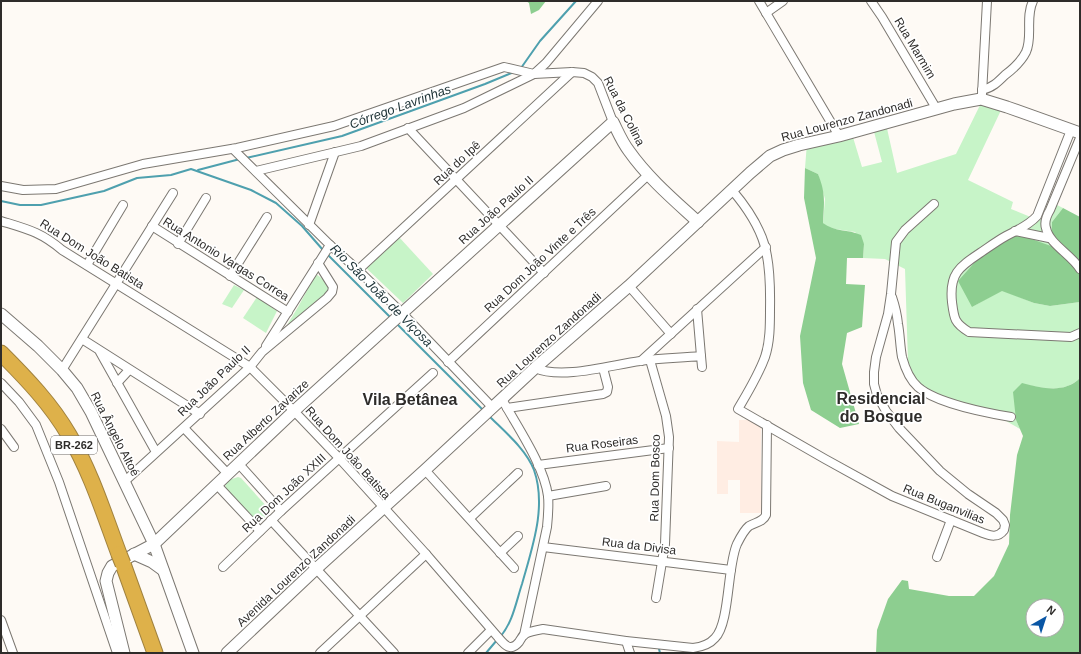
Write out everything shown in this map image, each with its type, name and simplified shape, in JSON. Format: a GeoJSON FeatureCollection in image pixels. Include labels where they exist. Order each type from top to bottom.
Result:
{"type":"FeatureCollection","features":[{"type":"Feature","properties":{"kind":"highway","name":"BR-262"},"geometry":{"type":"LineString","coordinates":[[1,353],[30,382],[70,435],[89,476],[118,561],[155,653]]}},
{"type":"Feature","properties":{"kind":"street"},"geometry":{"type":"LineString","coordinates":[[256,171],[361,146],[464,108],[534,74],[546,63],[598,1]]}},
{"type":"Feature","properties":{"kind":"street"},"geometry":{"type":"LineString","coordinates":[[759,1],[840,136]]}},
{"type":"Feature","properties":{"kind":"street"},"geometry":{"type":"LineString","coordinates":[[766,13],[783,1]]}},
{"type":"Feature","properties":{"kind":"street","name":"Rua Marmim"},"geometry":{"type":"LineString","coordinates":[[871,1],[936,108]]}},
{"type":"Feature","properties":{"kind":"street"},"geometry":{"type":"LineString","coordinates":[[982,95],[987,1]]}},
{"type":"Feature","properties":{"kind":"street"},"geometry":{"type":"LineString","coordinates":[[982,95],[1004,77],[1026,52],[1028,45],[1030,9],[1033,1]]}},
{"type":"Feature","properties":{"kind":"street"},"geometry":{"type":"LineString","coordinates":[[1,186],[23,190],[56,189],[143,164],[236,151],[334,126],[504,67],[534,74]]}},
{"type":"Feature","properties":{"kind":"street","name":"Rua da Colina"},"geometry":{"type":"LineString","coordinates":[[534,74],[572,72],[584,73],[592,77],[598,83],[613,122],[627,150],[648,175],[698,222]]}},
{"type":"Feature","properties":{"kind":"street","name":"Rua do Ipê"},"geometry":{"type":"LineString","coordinates":[[358,270],[572,72]]}},
{"type":"Feature","properties":{"kind":"street"},"geometry":{"type":"LineString","coordinates":[[982,95],[1007,107],[1076,131],[1032,222],[1004,237],[963,265],[956,273],[952,281],[951,290],[954,317],[957,323],[969,332],[1071,337],[1080,333]]}},
{"type":"Feature","properties":{"kind":"street","name":"Rua Lourenzo Zandonadi"},"geometry":{"type":"LineString","coordinates":[[383,509],[487,413],[504,403],[535,368],[629,286],[770,156],[799,145],[840,136],[982,95]]}},
{"type":"Feature","properties":{"kind":"street","name":"Rua João Paulo II"},"geometry":{"type":"LineString","coordinates":[[399,316],[613,122]]}},
{"type":"Feature","properties":{"kind":"street"},"geometry":{"type":"LineString","coordinates":[[408,128],[544,273]]}},
{"type":"Feature","properties":{"kind":"street"},"geometry":{"type":"LineString","coordinates":[[1049,238],[1045,227],[1046,219],[1080,138]]}},
{"type":"Feature","properties":{"kind":"street"},"geometry":{"type":"LineString","coordinates":[[236,151],[309,225],[328,247],[358,270],[399,316],[448,362],[487,413]]}},
{"type":"Feature","properties":{"kind":"street"},"geometry":{"type":"LineString","coordinates":[[309,225],[335,152]]}},
{"type":"Feature","properties":{"kind":"street","name":"Rua Dom João Vinte e Três"},"geometry":{"type":"LineString","coordinates":[[448,362],[648,175]]}},
{"type":"Feature","properties":{"kind":"street"},"geometry":{"type":"LineString","coordinates":[[645,361],[697,309],[766,247],[753,218],[732,190]]}},
{"type":"Feature","properties":{"kind":"street"},"geometry":{"type":"LineString","coordinates":[[62,370],[173,193]]}},
{"type":"Feature","properties":{"kind":"street"},"geometry":{"type":"LineString","coordinates":[[178,244],[206,198]]}},
{"type":"Feature","properties":{"kind":"street","name":"Rua Buganvilias"},"geometry":{"type":"LineString","coordinates":[[766,247],[770,289],[769,337],[765,356],[758,375],[738,409],[825,460],[892,496],[951,520],[993,536],[997,536],[1004,530],[1005,525],[1003,520],[996,513],[953,483],[929,460],[899,428],[886,411],[877,395],[874,384],[874,372],[892,294],[896,242],[904,230],[934,204]]}},
{"type":"Feature","properties":{"kind":"street"},"geometry":{"type":"LineString","coordinates":[[87,265],[123,205]]}},
{"type":"Feature","properties":{"kind":"street"},"geometry":{"type":"LineString","coordinates":[[230,276],[267,217]]}},
{"type":"Feature","properties":{"kind":"street","name":"Rua Dom João Batista"},"geometry":{"type":"LineString","coordinates":[[1,221],[41,234],[62,250],[250,367],[294,411],[426,554],[505,646],[511,648],[515,646],[524,635]]}},
{"type":"Feature","properties":{"kind":"street","name":"Rua Antonio Vargas Correa"},"geometry":{"type":"LineString","coordinates":[[152,226],[178,244],[288,312]]}},
{"type":"Feature","properties":{"kind":"street"},"geometry":{"type":"LineString","coordinates":[[1015,231],[1049,238],[1070,256],[1080,269]]}},
{"type":"Feature","properties":{"kind":"street"},"geometry":{"type":"LineString","coordinates":[[262,352],[328,247]]}},
{"type":"Feature","properties":{"kind":"street","name":"Rua João Paulo II"},"geometry":{"type":"LineString","coordinates":[[125,481],[250,367],[262,352],[327,298],[332,292],[333,286],[320,260]]}},
{"type":"Feature","properties":{"kind":"street"},"geometry":{"type":"LineString","coordinates":[[629,286],[671,334]]}},
{"type":"Feature","properties":{"kind":"street"},"geometry":{"type":"LineString","coordinates":[[892,294],[898,323],[902,357],[909,375],[917,386],[923,391],[945,401],[988,413],[1011,417]]}},
{"type":"Feature","properties":{"kind":"street"},"geometry":{"type":"LineString","coordinates":[[697,309],[702,367]]}},
{"type":"Feature","properties":{"kind":"street","name":"Rua Ângelo Altoé"},"geometry":{"type":"LineString","coordinates":[[1,314],[38,346],[62,370],[77,388],[91,412],[154,544],[193,653]]}},
{"type":"Feature","properties":{"kind":"street","name":"Rua Alberto Zavarize"},"geometry":{"type":"LineString","coordinates":[[118,561],[154,544],[217,485],[238,463],[399,316]]}},
{"type":"Feature","properties":{"kind":"street"},"geometry":{"type":"LineString","coordinates":[[82,339],[200,414]]}},
{"type":"Feature","properties":{"kind":"street"},"geometry":{"type":"LineString","coordinates":[[99,350],[156,452]]}},
{"type":"Feature","properties":{"kind":"street"},"geometry":{"type":"LineString","coordinates":[[535,368],[546,372],[556,372],[701,356]]}},
{"type":"Feature","properties":{"kind":"street","name":"Rua Dom Bosco"},"geometry":{"type":"LineString","coordinates":[[645,361],[666,416],[669,448],[665,544],[656,598]]}},
{"type":"Feature","properties":{"kind":"street"},"geometry":{"type":"LineString","coordinates":[[524,635],[543,547],[549,511],[548,496],[538,465],[504,403],[603,394],[608,388],[603,368]]}},
{"type":"Feature","properties":{"kind":"street"},"geometry":{"type":"LineString","coordinates":[[117,383],[129,370]]}},
{"type":"Feature","properties":{"kind":"street","name":"Rua Dom João XXIII"},"geometry":{"type":"LineString","coordinates":[[223,567],[271,520],[432,373]]}},
{"type":"Feature","properties":{"kind":"street"},"geometry":{"type":"LineString","coordinates":[[1,383],[19,402],[36,426],[58,482],[116,653]]}},
{"type":"Feature","properties":{"kind":"street"},"geometry":{"type":"LineString","coordinates":[[524,635],[532,631],[543,629],[626,641],[693,648],[702,647],[710,643],[716,637],[720,629],[725,611],[736,545],[743,532],[749,526],[764,520],[766,515],[767,425]]}},
{"type":"Feature","properties":{"kind":"street"},"geometry":{"type":"LineString","coordinates":[[184,428],[228,474]]}},
{"type":"Feature","properties":{"kind":"street"},"geometry":{"type":"LineString","coordinates":[[1,430],[14,447]]}},
{"type":"Feature","properties":{"kind":"street","name":"Rua Roseiras"},"geometry":{"type":"LineString","coordinates":[[538,465],[669,448]]}},
{"type":"Feature","properties":{"kind":"street"},"geometry":{"type":"LineString","coordinates":[[238,463],[281,511]]}},
{"type":"Feature","properties":{"kind":"street"},"geometry":{"type":"LineString","coordinates":[[426,470],[514,568]]}},
{"type":"Feature","properties":{"kind":"street"},"geometry":{"type":"LineString","coordinates":[[470,518],[518,473]]}},
{"type":"Feature","properties":{"kind":"street"},"geometry":{"type":"LineString","coordinates":[[217,485],[260,531]]}},
{"type":"Feature","properties":{"kind":"street"},"geometry":{"type":"LineString","coordinates":[[548,496],[606,486]]}},
{"type":"Feature","properties":{"kind":"street","name":"Avenida Lourenzo Zandonadi"},"geometry":{"type":"LineString","coordinates":[[227,653],[317,568],[383,509]]}},
{"type":"Feature","properties":{"kind":"street"},"geometry":{"type":"LineString","coordinates":[[271,520],[394,653]]}},
{"type":"Feature","properties":{"kind":"street"},"geometry":{"type":"LineString","coordinates":[[937,557],[951,520]]}},
{"type":"Feature","properties":{"kind":"street"},"geometry":{"type":"LineString","coordinates":[[146,526],[144,537],[138,552],[163,570]]}},
{"type":"Feature","properties":{"kind":"street"},"geometry":{"type":"LineString","coordinates":[[500,553],[518,536]]}},
{"type":"Feature","properties":{"kind":"street","name":"Rua da Divisa"},"geometry":{"type":"LineString","coordinates":[[543,547],[731,570]]}},
{"type":"Feature","properties":{"kind":"street"},"geometry":{"type":"LineString","coordinates":[[320,653],[426,554]]}},
{"type":"Feature","properties":{"kind":"street"},"geometry":{"type":"LineString","coordinates":[[118,561],[108,573],[106,581],[124,653]]}},
{"type":"Feature","properties":{"kind":"street"},"geometry":{"type":"LineString","coordinates":[[1,620],[13,653]]}},
{"type":"Feature","properties":{"kind":"street"},"geometry":{"type":"LineString","coordinates":[[468,653],[494,633]]}},
{"type":"Feature","properties":{"kind":"street"},"geometry":{"type":"LineString","coordinates":[[626,641],[630,653]]}},
{"type":"Feature","properties":{"kind":"shaded area"},"geometry":{"type":"Polygon","coordinates":[[[739,420],[761,420],[761,513],[740,513],[740,480],[728,480],[728,494],[717,494],[717,441],[739,442],[739,420]]]}},
{"type":"Feature","properties":{"kind":"green space"},"geometry":{"type":"Polygon","coordinates":[[[526,1],[546,1],[539,10],[531,14],[529,3],[526,1]]]}},
{"type":"Feature","properties":{"kind":"green space"},"geometry":{"type":"Polygon","coordinates":[[[983,99],[1003,106],[968,180],[1013,202],[1011,209],[1038,220],[1042,219],[1047,206],[1055,204],[1063,208],[1052,222],[1051,246],[972,307],[1002,290],[1034,303],[1050,306],[1080,302],[1080,378],[1074,383],[1060,388],[1045,388],[1022,384],[1016,420],[1020,429],[999,417],[935,394],[916,380],[908,362],[905,269],[885,259],[863,258],[864,244],[855,232],[829,228],[823,223],[825,199],[818,174],[805,168],[807,143],[852,134],[862,167],[882,162],[873,128],[886,124],[897,173],[956,154],[983,99]]]}},
{"type":"Feature","properties":{"kind":"green space"},"geometry":{"type":"Polygon","coordinates":[[[805,168],[818,174],[821,181],[824,198],[823,223],[832,228],[861,235],[864,244],[863,258],[847,258],[846,284],[865,285],[862,327],[847,333],[842,364],[859,424],[840,428],[811,410],[803,383],[800,336],[816,258],[804,198],[805,168]]]}},
{"type":"Feature","properties":{"kind":"green space"},"geometry":{"type":"Polygon","coordinates":[[[1063,208],[1080,217],[1080,302],[1050,306],[1034,303],[1002,291],[972,307],[958,281],[976,261],[1012,232],[1051,246],[1052,222],[1063,208]]]}},
{"type":"Feature","properties":{"kind":"green space"},"geometry":{"type":"Polygon","coordinates":[[[398,236],[433,274],[403,303],[364,266],[398,236]]]}},
{"type":"Feature","properties":{"kind":"green space"},"geometry":{"type":"Polygon","coordinates":[[[316,274],[324,280],[330,290],[283,332],[298,307],[316,274]]]}},
{"type":"Feature","properties":{"kind":"green space"},"geometry":{"type":"Polygon","coordinates":[[[234,285],[244,290],[232,308],[222,304],[234,285]]]}},
{"type":"Feature","properties":{"kind":"green space"},"geometry":{"type":"Polygon","coordinates":[[[257,297],[277,311],[266,333],[243,318],[257,297]]]}},
{"type":"Feature","properties":{"kind":"green space"},"geometry":{"type":"Polygon","coordinates":[[[1080,378],[1080,653],[876,653],[877,630],[888,599],[902,580],[908,581],[909,589],[949,596],[974,596],[994,576],[1009,544],[1010,515],[1017,455],[1023,436],[1016,420],[1013,392],[1022,383],[1045,388],[1060,388],[1067,386],[1080,378]]]}},
{"type":"Feature","properties":{"kind":"green space"},"geometry":{"type":"Polygon","coordinates":[[[238,477],[241,478],[269,509],[268,514],[265,517],[255,520],[226,489],[225,483],[238,477]]]}},
{"type":"Feature","properties":{"kind":"waterway","name":"Córrego Lavrinhas"},"geometry":{"type":"LineString","coordinates":[[521,68],[540,41],[576,1]]}},
{"type":"Feature","properties":{"kind":"waterway","name":"Córrego Lavrinhas"},"geometry":{"type":"LineString","coordinates":[[246,158],[342,136],[514,72]]}},
{"type":"Feature","properties":{"kind":"waterway","name":"Córrego Lavrinhas"},"geometry":{"type":"LineString","coordinates":[[198,170],[240,159]]}},
{"type":"Feature","properties":{"kind":"waterway","name":"Rio São João de Viçosa"},"geometry":{"type":"LineString","coordinates":[[1,201],[20,205],[41,205],[104,191],[137,178],[171,175],[191,169],[251,190],[276,203],[302,226],[323,250]]}},
{"type":"Feature","properties":{"kind":"waterway","name":"Rio São João de Viçosa"},"geometry":{"type":"LineString","coordinates":[[326,253],[391,318]]}},
{"type":"Feature","properties":{"kind":"waterway","name":"Rio São João de Viçosa"},"geometry":{"type":"LineString","coordinates":[[397,324],[483,410]]}},
{"type":"Feature","properties":{"kind":"waterway","name":"Rio São João de Viçosa"},"geometry":{"type":"LineString","coordinates":[[489,416],[526,455],[534,470],[538,484],[539,498],[539,513],[534,542],[514,612],[500,637]]}},
{"type":"Feature","properties":{"kind":"waterway","name":"Rio São João de Viçosa"},"geometry":{"type":"LineString","coordinates":[[486,653],[497,640]]}},
{"type":"Feature","properties":{"kind":"waterway"},"geometry":{"type":"LineString","coordinates":[[659,649],[660,653]]}},
{"type":"Feature","properties":{"kind":"district","name":"Vila Betânea"},"geometry":{"type":"Point","coordinates":[410,399]}},
{"type":"Feature","properties":{"kind":"district","name":"Residencial do Bosque"},"geometry":{"type":"Point","coordinates":[881,407]}}]}
